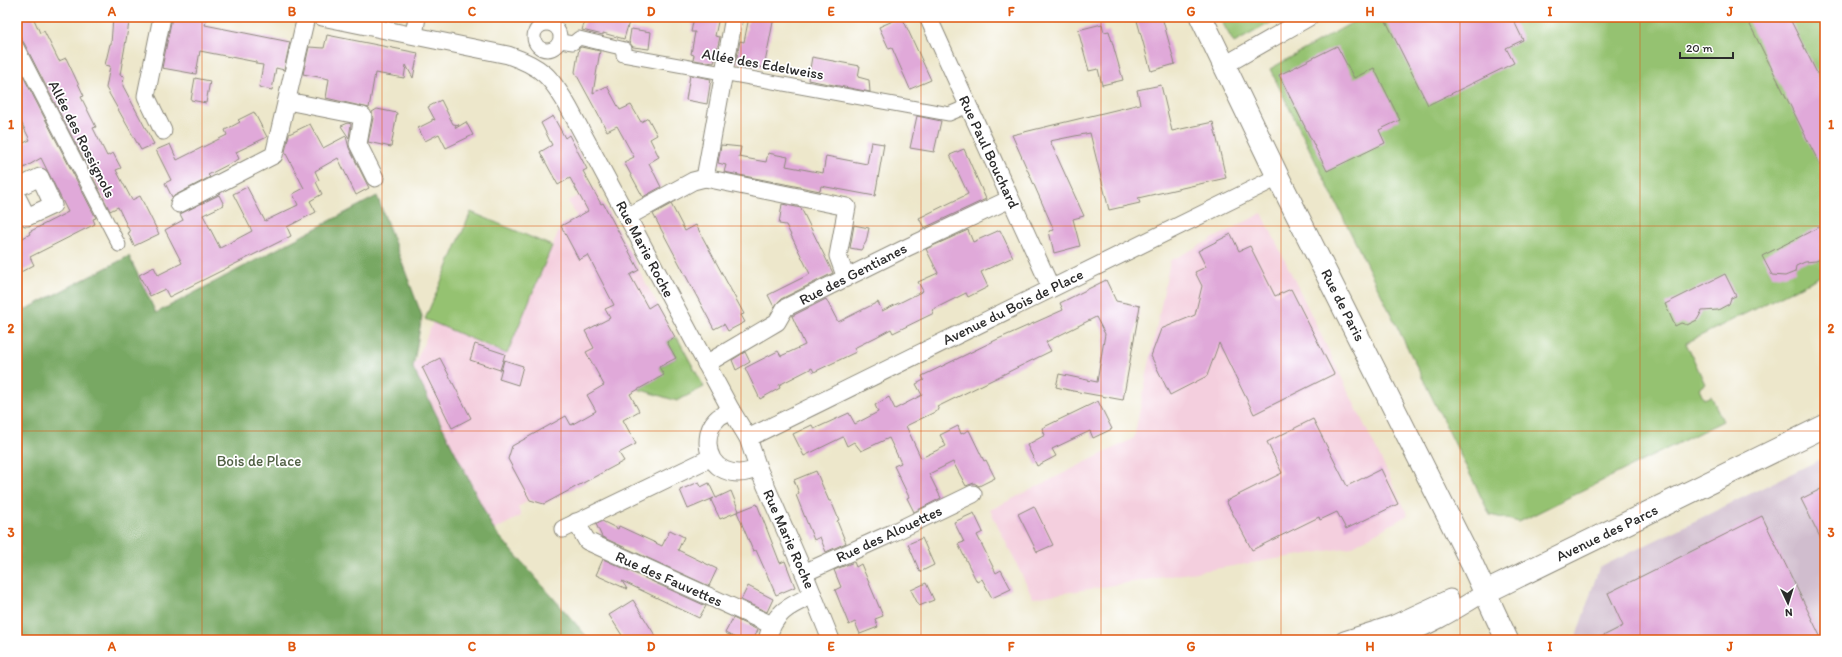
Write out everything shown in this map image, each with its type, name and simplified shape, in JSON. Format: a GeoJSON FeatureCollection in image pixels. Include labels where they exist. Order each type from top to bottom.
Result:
{"type":"FeatureCollection","features":[{"type":"Feature","properties":{"kind":"street"},"geometry":{"type":"LineString","coordinates":[[162,17],[146,96],[163,131]]}},
{"type":"Feature","properties":{"kind":"street"},"geometry":{"type":"LineString","coordinates":[[179,204],[274,155],[306,17]]}},
{"type":"Feature","properties":{"kind":"street","name":"Rue Marie Roche"},"geometry":{"type":"LineString","coordinates":[[322,17],[508,55],[536,66],[554,83],[731,410],[748,438],[758,468],[814,595],[831,640]]}},
{"type":"Feature","properties":{"kind":"street"},"geometry":{"type":"LineString","coordinates":[[414,35],[417,17]]}},
{"type":"Feature","properties":{"kind":"street"},"geometry":{"type":"LineString","coordinates":[[705,178],[734,17]]}},
{"type":"Feature","properties":{"kind":"street","name":"Rue Paul Bouchard"},"geometry":{"type":"LineString","coordinates":[[928,17],[1051,288]]}},
{"type":"Feature","properties":{"kind":"street","name":"Rue de Paris"},"geometry":{"type":"LineString","coordinates":[[1201,17],[1278,177],[1471,562],[1507,640]]}},
{"type":"Feature","properties":{"kind":"street"},"geometry":{"type":"LineString","coordinates":[[1225,65],[1309,17]]}},
{"type":"Feature","properties":{"kind":"street"},"geometry":{"type":"LineString","coordinates":[[547,21],[559,32],[560,41],[553,50],[542,50],[534,43],[534,33],[547,21]]}},
{"type":"Feature","properties":{"kind":"street","name":"Allée des Edelweiss"},"geometry":{"type":"LineString","coordinates":[[560,41],[573,43],[579,38],[625,50],[624,55],[949,114],[968,106]]}},
{"type":"Feature","properties":{"kind":"street","name":"Allée des Rossignols"},"geometry":{"type":"LineString","coordinates":[[17,47],[119,245]]}},
{"type":"Feature","properties":{"kind":"street"},"geometry":{"type":"LineString","coordinates":[[536,66],[542,50]]}},
{"type":"Feature","properties":{"kind":"street"},"geometry":{"type":"LineString","coordinates":[[287,101],[362,116],[358,144],[375,178]]}},
{"type":"Feature","properties":{"kind":"street"},"geometry":{"type":"LineString","coordinates":[[17,188],[40,177],[53,205],[27,217],[17,198]]}},
{"type":"Feature","properties":{"kind":"street","name":"Avenue du Bois de Place"},"geometry":{"type":"LineString","coordinates":[[748,438],[1278,177]]}},
{"type":"Feature","properties":{"kind":"street"},"geometry":{"type":"LineString","coordinates":[[627,217],[694,181],[705,178],[847,207],[838,256],[846,278]]}},
{"type":"Feature","properties":{"kind":"street","name":"Rue des Gentianes"},"geometry":{"type":"LineString","coordinates":[[706,364],[777,322],[785,308],[1010,198]]}},
{"type":"Feature","properties":{"kind":"street"},"geometry":{"type":"LineString","coordinates":[[731,410],[719,417],[709,431],[708,449],[710,458],[720,467],[734,473],[750,472],[758,468]]}},
{"type":"Feature","properties":{"kind":"street","name":"Avenue des Parcs"},"geometry":{"type":"LineString","coordinates":[[1390,640],[1404,636],[1456,610],[1484,593],[1825,426]]}},
{"type":"Feature","properties":{"kind":"street","name":"Rue des Fauvettes"},"geometry":{"type":"LineString","coordinates":[[710,458],[570,526],[587,541],[769,633],[779,615],[788,607],[814,595]]}},
{"type":"Feature","properties":{"kind":"street","name":"Rue des Alouettes"},"geometry":{"type":"LineString","coordinates":[[804,573],[973,494]]}},
{"type":"Feature","properties":{"kind":"street"},"geometry":{"type":"LineString","coordinates":[[1344,640],[1394,624],[1450,598]]}},
{"type":"Feature","properties":{"kind":"shaded area"},"geometry":{"type":"Polygon","coordinates":[[[594,187],[675,337],[667,342],[676,358],[664,375],[638,389],[626,385],[639,411],[615,424],[619,453],[624,461],[556,476],[565,493],[544,504],[530,500],[518,507],[521,516],[494,530],[413,368],[433,322],[507,353],[561,226],[577,217],[568,201],[594,187]]]}},
{"type":"Feature","properties":{"kind":"shaded area"},"geometry":{"type":"Polygon","coordinates":[[[1262,213],[1408,515],[1351,547],[1033,598],[990,510],[1134,438],[1170,261],[1262,213]]]}},
{"type":"Feature","properties":{"kind":"shaded area"},"geometry":{"type":"Polygon","coordinates":[[[1825,457],[1825,640],[1575,640],[1599,568],[1825,457]]]}},
{"type":"Feature","properties":{"kind":"green space"},"geometry":{"type":"Polygon","coordinates":[[[1219,17],[1281,17],[1234,43],[1219,17]]]}},
{"type":"Feature","properties":{"kind":"green space"},"geometry":{"type":"Polygon","coordinates":[[[1362,17],[1825,17],[1825,274],[1686,343],[1705,384],[1699,388],[1704,399],[1711,396],[1723,421],[1519,522],[1490,515],[1270,69],[1362,17]]]}},
{"type":"Feature","properties":{"kind":"green space","name":"Bois de Place"},"geometry":{"type":"Polygon","coordinates":[[[377,196],[422,316],[413,368],[494,530],[590,640],[17,640],[17,314],[129,256],[156,313],[377,196]]]}},
{"type":"Feature","properties":{"kind":"green space"},"geometry":{"type":"Polygon","coordinates":[[[471,212],[552,246],[507,354],[425,319],[471,212]]]}},
{"type":"Feature","properties":{"kind":"green space"},"geometry":{"type":"Polygon","coordinates":[[[675,337],[678,339],[704,387],[677,401],[638,389],[663,375],[659,367],[676,358],[667,342],[675,337]]]}},
{"type":"Feature","properties":{"kind":"building"},"geometry":{"type":"Polygon","coordinates":[[[17,17],[33,17],[40,33],[44,31],[59,61],[66,58],[84,96],[81,97],[96,127],[93,128],[107,156],[113,153],[121,168],[116,170],[132,200],[140,196],[159,234],[134,246],[128,233],[130,232],[118,207],[110,211],[24,43],[17,33],[17,17]]]}},
{"type":"Feature","properties":{"kind":"building"},"geometry":{"type":"Polygon","coordinates":[[[113,17],[130,17],[120,75],[124,76],[123,86],[154,144],[141,150],[106,88],[110,66],[105,65],[111,44],[113,17]]]}},
{"type":"Feature","properties":{"kind":"building"},"geometry":{"type":"Polygon","coordinates":[[[172,17],[207,17],[205,25],[290,42],[284,70],[276,68],[272,90],[259,87],[263,65],[256,64],[256,62],[200,51],[196,74],[162,68],[172,17]]]}},
{"type":"Feature","properties":{"kind":"building"},"geometry":{"type":"Polygon","coordinates":[[[586,17],[619,17],[622,20],[629,22],[624,39],[603,33],[603,35],[582,30],[586,17]]]}},
{"type":"Feature","properties":{"kind":"building"},"geometry":{"type":"Polygon","coordinates":[[[694,17],[719,17],[715,36],[720,37],[714,63],[693,60],[694,55],[691,54],[695,32],[691,32],[694,17]]]}},
{"type":"Feature","properties":{"kind":"building"},"geometry":{"type":"Polygon","coordinates":[[[749,17],[774,17],[764,68],[736,62],[740,41],[744,42],[749,17]]]}},
{"type":"Feature","properties":{"kind":"building"},"geometry":{"type":"Polygon","coordinates":[[[902,17],[931,80],[910,89],[892,48],[889,49],[879,27],[902,17]]]}},
{"type":"Feature","properties":{"kind":"building"},"geometry":{"type":"Polygon","coordinates":[[[1136,17],[1162,17],[1175,64],[1151,71],[1136,17]]]}},
{"type":"Feature","properties":{"kind":"building"},"geometry":{"type":"Polygon","coordinates":[[[1384,17],[1512,17],[1523,40],[1506,48],[1514,63],[1428,105],[1384,17]]]}},
{"type":"Feature","properties":{"kind":"building"},"geometry":{"type":"Polygon","coordinates":[[[1746,17],[1789,17],[1825,89],[1825,175],[1746,17]]]}},
{"type":"Feature","properties":{"kind":"building"},"geometry":{"type":"Polygon","coordinates":[[[1102,24],[1104,32],[1109,31],[1123,80],[1102,85],[1098,69],[1089,71],[1078,30],[1102,24]]]}},
{"type":"Feature","properties":{"kind":"building"},"geometry":{"type":"Polygon","coordinates":[[[631,29],[651,32],[649,49],[633,47],[629,42],[631,29]]]}},
{"type":"Feature","properties":{"kind":"building"},"geometry":{"type":"Polygon","coordinates":[[[327,35],[418,53],[413,78],[406,65],[404,78],[375,73],[369,108],[326,98],[329,79],[303,74],[309,47],[324,48],[327,35]]]}},
{"type":"Feature","properties":{"kind":"building"},"geometry":{"type":"Polygon","coordinates":[[[1337,46],[1354,78],[1374,68],[1400,120],[1379,130],[1385,143],[1327,171],[1279,75],[1337,46]]]}},
{"type":"Feature","properties":{"kind":"building"},"geometry":{"type":"Polygon","coordinates":[[[581,47],[600,51],[593,93],[607,86],[620,110],[631,105],[641,122],[648,118],[657,135],[650,139],[659,157],[649,163],[661,187],[643,197],[624,162],[634,157],[617,126],[607,131],[575,72],[579,48],[581,47]]]}},
{"type":"Feature","properties":{"kind":"building"},"geometry":{"type":"Polygon","coordinates":[[[812,57],[860,66],[858,77],[869,80],[870,92],[808,80],[812,57]]]}},
{"type":"Feature","properties":{"kind":"building"},"geometry":{"type":"Polygon","coordinates":[[[21,72],[96,218],[93,219],[95,224],[30,257],[34,265],[17,274],[17,232],[21,239],[30,234],[29,232],[68,212],[41,158],[17,172],[17,146],[30,140],[17,114],[17,74],[21,72]]]}},
{"type":"Feature","properties":{"kind":"building"},"geometry":{"type":"Polygon","coordinates":[[[690,75],[711,79],[707,104],[686,100],[690,75]]]}},
{"type":"Feature","properties":{"kind":"building"},"geometry":{"type":"Polygon","coordinates":[[[195,78],[210,81],[206,103],[191,100],[195,78]]]}},
{"type":"Feature","properties":{"kind":"building"},"geometry":{"type":"Polygon","coordinates":[[[1161,85],[1172,131],[1213,122],[1226,178],[1138,198],[1140,203],[1109,210],[1090,133],[1050,141],[1084,216],[1073,219],[1080,246],[1054,253],[1049,231],[1054,230],[1012,135],[1140,104],[1137,90],[1161,85]]]}},
{"type":"Feature","properties":{"kind":"building"},"geometry":{"type":"Polygon","coordinates":[[[441,100],[453,124],[459,125],[455,126],[456,128],[466,122],[473,135],[446,148],[439,134],[425,141],[418,128],[432,121],[432,119],[435,120],[428,107],[441,100]]]}},
{"type":"Feature","properties":{"kind":"building"},"geometry":{"type":"Polygon","coordinates":[[[377,109],[397,113],[391,147],[368,142],[373,118],[372,112],[377,109]]]}},
{"type":"Feature","properties":{"kind":"building"},"geometry":{"type":"Polygon","coordinates":[[[254,112],[267,137],[236,152],[239,159],[208,175],[210,177],[172,197],[165,183],[171,180],[156,150],[170,144],[177,160],[227,135],[225,130],[240,122],[238,120],[254,112]]]}},
{"type":"Feature","properties":{"kind":"building"},"geometry":{"type":"Polygon","coordinates":[[[553,116],[565,138],[569,135],[587,169],[583,171],[601,204],[603,203],[639,270],[630,275],[648,308],[656,303],[675,337],[667,342],[676,358],[659,367],[664,375],[630,394],[639,411],[623,420],[636,444],[619,453],[624,461],[544,504],[530,500],[508,459],[512,446],[566,416],[571,425],[596,411],[587,395],[604,385],[586,352],[594,348],[585,331],[610,318],[605,309],[614,305],[588,255],[579,260],[561,226],[588,211],[570,178],[558,185],[540,152],[552,145],[541,123],[553,116]]]}},
{"type":"Feature","properties":{"kind":"building"},"geometry":{"type":"Polygon","coordinates":[[[917,116],[941,121],[934,152],[910,148],[917,116]]]}},
{"type":"Feature","properties":{"kind":"building"},"geometry":{"type":"Polygon","coordinates":[[[348,123],[351,124],[349,138],[341,126],[348,123]]]}},
{"type":"Feature","properties":{"kind":"building"},"geometry":{"type":"Polygon","coordinates":[[[310,124],[323,148],[346,136],[349,148],[369,188],[356,195],[338,158],[315,171],[319,180],[316,182],[322,194],[310,201],[316,212],[287,227],[291,236],[169,297],[165,289],[150,296],[139,275],[154,267],[158,275],[182,263],[165,230],[183,220],[180,214],[219,195],[224,205],[203,215],[220,248],[252,231],[233,194],[247,187],[265,221],[298,205],[293,194],[304,188],[285,152],[289,134],[310,124]]]}},
{"type":"Feature","properties":{"kind":"building"},"geometry":{"type":"Polygon","coordinates":[[[871,142],[884,144],[875,196],[821,186],[820,191],[724,172],[726,165],[718,163],[721,145],[741,147],[739,157],[766,162],[768,153],[788,157],[786,166],[823,173],[826,156],[867,164],[871,142]]]}},
{"type":"Feature","properties":{"kind":"building"},"geometry":{"type":"Polygon","coordinates":[[[964,149],[986,199],[924,228],[919,218],[968,194],[950,155],[964,149]]]}},
{"type":"Feature","properties":{"kind":"building"},"geometry":{"type":"Polygon","coordinates":[[[671,204],[685,231],[696,225],[744,314],[741,315],[745,322],[728,331],[724,324],[714,329],[653,214],[671,204]]]}},
{"type":"Feature","properties":{"kind":"building"},"geometry":{"type":"Polygon","coordinates":[[[782,204],[801,208],[833,273],[781,299],[774,307],[768,295],[810,274],[786,225],[779,224],[782,204]]]}},
{"type":"Feature","properties":{"kind":"building"},"geometry":{"type":"Polygon","coordinates":[[[1825,224],[1825,257],[1796,266],[1795,272],[1785,276],[1772,275],[1762,256],[1825,224]]]}},
{"type":"Feature","properties":{"kind":"building"},"geometry":{"type":"Polygon","coordinates":[[[854,225],[869,228],[866,242],[861,250],[850,248],[854,225]]]}},
{"type":"Feature","properties":{"kind":"building"},"geometry":{"type":"Polygon","coordinates":[[[968,230],[973,242],[1000,230],[1013,257],[981,272],[988,287],[968,297],[966,293],[932,310],[934,313],[893,333],[891,329],[854,348],[856,352],[814,372],[812,368],[779,385],[780,388],[760,399],[745,368],[778,351],[781,356],[805,345],[792,316],[826,299],[838,322],[878,302],[882,311],[903,301],[923,291],[918,282],[938,273],[926,249],[968,230]]]}},
{"type":"Feature","properties":{"kind":"building"},"geometry":{"type":"Polygon","coordinates":[[[1231,234],[1239,251],[1250,246],[1275,296],[1291,289],[1334,374],[1254,414],[1219,343],[1207,376],[1170,395],[1151,356],[1161,329],[1195,315],[1202,286],[1195,272],[1206,267],[1198,251],[1231,234]]]}},
{"type":"Feature","properties":{"kind":"building"},"geometry":{"type":"Polygon","coordinates":[[[1725,274],[1736,296],[1731,298],[1729,304],[1718,310],[1702,311],[1697,320],[1687,325],[1681,323],[1675,326],[1665,304],[1725,274]]]}},
{"type":"Feature","properties":{"kind":"building"},"geometry":{"type":"Polygon","coordinates":[[[1106,280],[1116,301],[1140,306],[1123,400],[1056,387],[1059,374],[1097,382],[1105,334],[1096,317],[1046,342],[1051,351],[937,407],[939,410],[906,426],[921,458],[946,446],[940,435],[958,426],[961,434],[969,430],[984,461],[986,460],[995,478],[979,486],[974,483],[966,486],[953,462],[929,474],[941,498],[914,512],[907,498],[909,497],[894,466],[901,463],[889,438],[861,451],[854,442],[847,446],[843,437],[804,456],[793,434],[812,425],[814,429],[849,413],[855,424],[878,412],[875,405],[889,397],[895,409],[922,395],[916,384],[924,380],[922,376],[998,339],[1063,310],[1060,303],[1106,280]]]}},
{"type":"Feature","properties":{"kind":"building"},"geometry":{"type":"Polygon","coordinates":[[[475,344],[505,354],[500,370],[470,360],[475,344]]]}},
{"type":"Feature","properties":{"kind":"building"},"geometry":{"type":"Polygon","coordinates":[[[745,352],[750,362],[736,370],[732,360],[745,352]]]}},
{"type":"Feature","properties":{"kind":"building"},"geometry":{"type":"Polygon","coordinates":[[[440,358],[471,418],[452,428],[422,367],[440,358]]]}},
{"type":"Feature","properties":{"kind":"building"},"geometry":{"type":"Polygon","coordinates":[[[504,360],[523,366],[518,385],[499,379],[504,360]]]}},
{"type":"Feature","properties":{"kind":"building"},"geometry":{"type":"Polygon","coordinates":[[[1098,401],[1112,429],[1093,438],[1090,431],[1052,449],[1056,456],[1037,466],[1027,445],[1045,435],[1042,428],[1098,401]]]}},
{"type":"Feature","properties":{"kind":"building"},"geometry":{"type":"Polygon","coordinates":[[[1313,419],[1347,486],[1381,469],[1398,504],[1346,529],[1337,512],[1320,520],[1319,517],[1252,550],[1226,501],[1282,473],[1267,442],[1313,419]]]}},
{"type":"Feature","properties":{"kind":"building"},"geometry":{"type":"Polygon","coordinates":[[[816,471],[839,520],[837,521],[846,543],[826,552],[820,537],[814,540],[796,495],[799,493],[794,480],[816,471]]]}},
{"type":"Feature","properties":{"kind":"building"},"geometry":{"type":"Polygon","coordinates":[[[699,482],[701,487],[709,483],[716,498],[731,491],[739,511],[720,519],[711,500],[714,498],[688,509],[680,490],[699,482]]]}},
{"type":"Feature","properties":{"kind":"building"},"geometry":{"type":"Polygon","coordinates":[[[1825,487],[1825,547],[1801,499],[1825,487]]]}},
{"type":"Feature","properties":{"kind":"building"},"geometry":{"type":"Polygon","coordinates":[[[757,504],[780,563],[785,561],[795,587],[776,595],[756,550],[753,551],[737,512],[757,504]]]}},
{"type":"Feature","properties":{"kind":"building"},"geometry":{"type":"Polygon","coordinates":[[[1034,506],[1053,545],[1037,552],[1018,514],[1034,506]]]}},
{"type":"Feature","properties":{"kind":"building"},"geometry":{"type":"Polygon","coordinates":[[[974,513],[983,532],[977,535],[996,573],[1001,570],[1011,589],[992,598],[982,579],[977,582],[958,544],[964,542],[954,522],[974,513]]]}},
{"type":"Feature","properties":{"kind":"building"},"geometry":{"type":"Polygon","coordinates":[[[1762,516],[1822,640],[1595,640],[1623,626],[1608,593],[1762,516]]]}},
{"type":"Feature","properties":{"kind":"building"},"geometry":{"type":"Polygon","coordinates":[[[602,521],[618,529],[619,526],[662,546],[670,530],[684,537],[678,550],[717,569],[709,586],[602,537],[596,524],[602,521]]]}},
{"type":"Feature","properties":{"kind":"building"},"geometry":{"type":"Polygon","coordinates":[[[922,538],[934,565],[920,572],[908,544],[922,538]]]}},
{"type":"Feature","properties":{"kind":"building"},"geometry":{"type":"Polygon","coordinates":[[[603,559],[706,606],[699,618],[622,581],[627,589],[596,575],[603,559]]]}},
{"type":"Feature","properties":{"kind":"building"},"geometry":{"type":"Polygon","coordinates":[[[854,562],[856,567],[861,564],[883,616],[875,619],[878,627],[860,634],[855,622],[849,625],[835,590],[841,587],[834,570],[854,562]]]}},
{"type":"Feature","properties":{"kind":"building"},"geometry":{"type":"Polygon","coordinates":[[[926,583],[934,600],[919,606],[911,590],[926,583]]]}},
{"type":"Feature","properties":{"kind":"building"},"geometry":{"type":"Polygon","coordinates":[[[748,586],[773,599],[767,612],[741,600],[748,586]]]}},
{"type":"Feature","properties":{"kind":"building"},"geometry":{"type":"Polygon","coordinates":[[[633,600],[658,640],[625,640],[609,615],[633,600]]]}},
{"type":"Feature","properties":{"kind":"building"},"geometry":{"type":"Polygon","coordinates":[[[733,618],[758,630],[753,640],[740,640],[725,633],[733,618]]]}}]}
